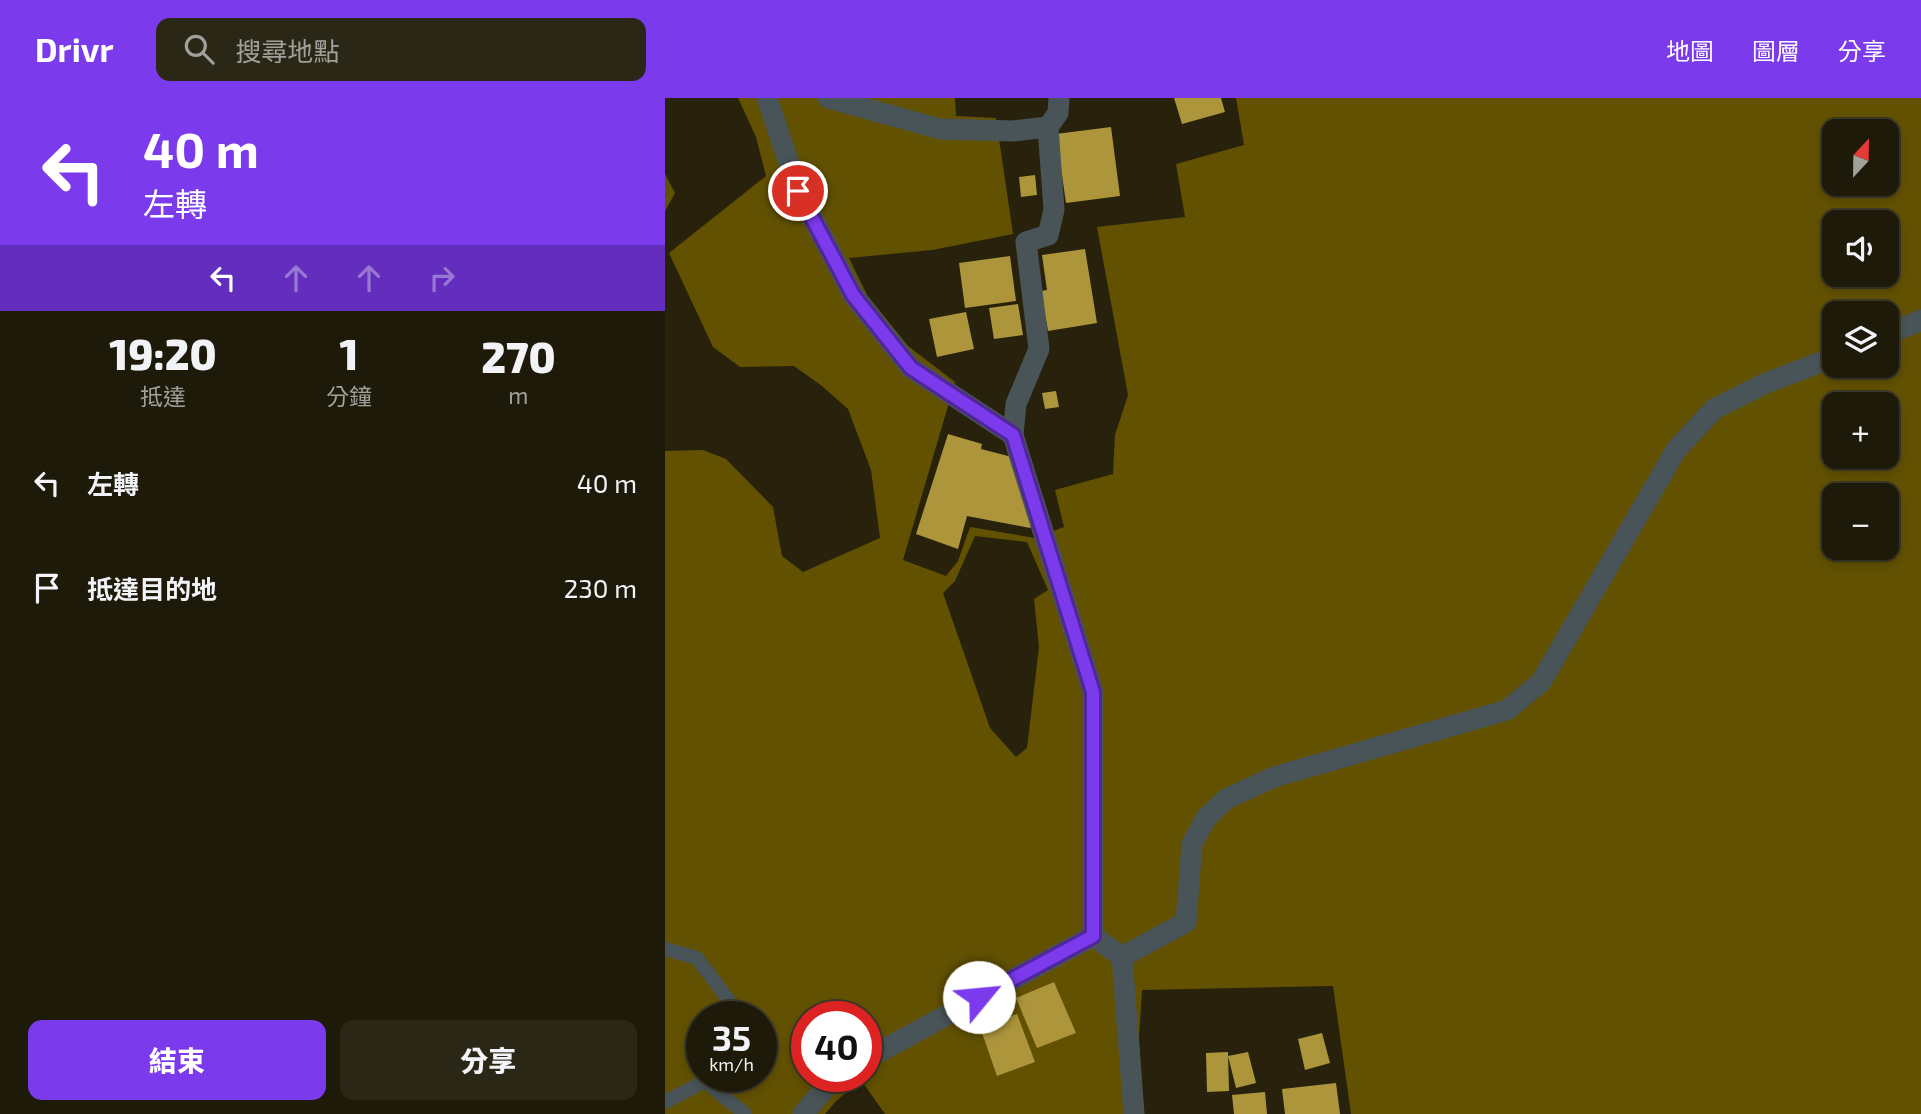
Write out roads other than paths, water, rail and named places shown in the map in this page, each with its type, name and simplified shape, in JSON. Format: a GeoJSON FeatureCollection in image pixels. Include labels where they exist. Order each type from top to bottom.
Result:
{"type":"FeatureCollection","features":[{"type":"Feature","properties":{"kind":"street"},"geometry":{"type":"LineString","coordinates":[[767,98],[798,191],[853,295],[911,368],[1013,435]]}},
{"type":"Feature","properties":{"kind":"street"},"geometry":{"type":"LineString","coordinates":[[828,98],[940,129],[1013,131],[1048,127]]}},
{"type":"Feature","properties":{"kind":"street"},"geometry":{"type":"LineString","coordinates":[[1059,98],[1058,113],[1048,127],[1054,210],[1048,235],[1026,242],[1039,349],[1016,404],[1013,435],[1093,692],[1093,936]]}},
{"type":"Feature","properties":{"kind":"street"},"geometry":{"type":"LineString","coordinates":[[1899,330],[1921,320]]}},
{"type":"Feature","properties":{"kind":"street"},"geometry":{"type":"LineString","coordinates":[[1122,957],[1186,922],[1192,844],[1206,818],[1226,799],[1274,777],[1507,710],[1541,682],[1676,450],[1714,409],[1766,383],[1822,362]]}},
{"type":"Feature","properties":{"kind":"street"},"geometry":{"type":"LineString","coordinates":[[1093,936],[1122,957],[1134,1114]]}},
{"type":"Feature","properties":{"kind":"street"},"geometry":{"type":"LineString","coordinates":[[882,1050],[1093,936]]}},
{"type":"Feature","properties":{"kind":"street"},"geometry":{"type":"LineString","coordinates":[[803,1114],[823,1092]]}},
{"type":"Feature","properties":{"kind":"lane"},"geometry":{"type":"LineString","coordinates":[[665,949],[697,958],[729,1001]]}},
{"type":"Feature","properties":{"kind":"lane"},"geometry":{"type":"LineString","coordinates":[[665,1102],[686,1090]]}},
{"type":"Feature","properties":{"kind":"lane"},"geometry":{"type":"LineString","coordinates":[[720,1092],[745,1114]]}}]}
